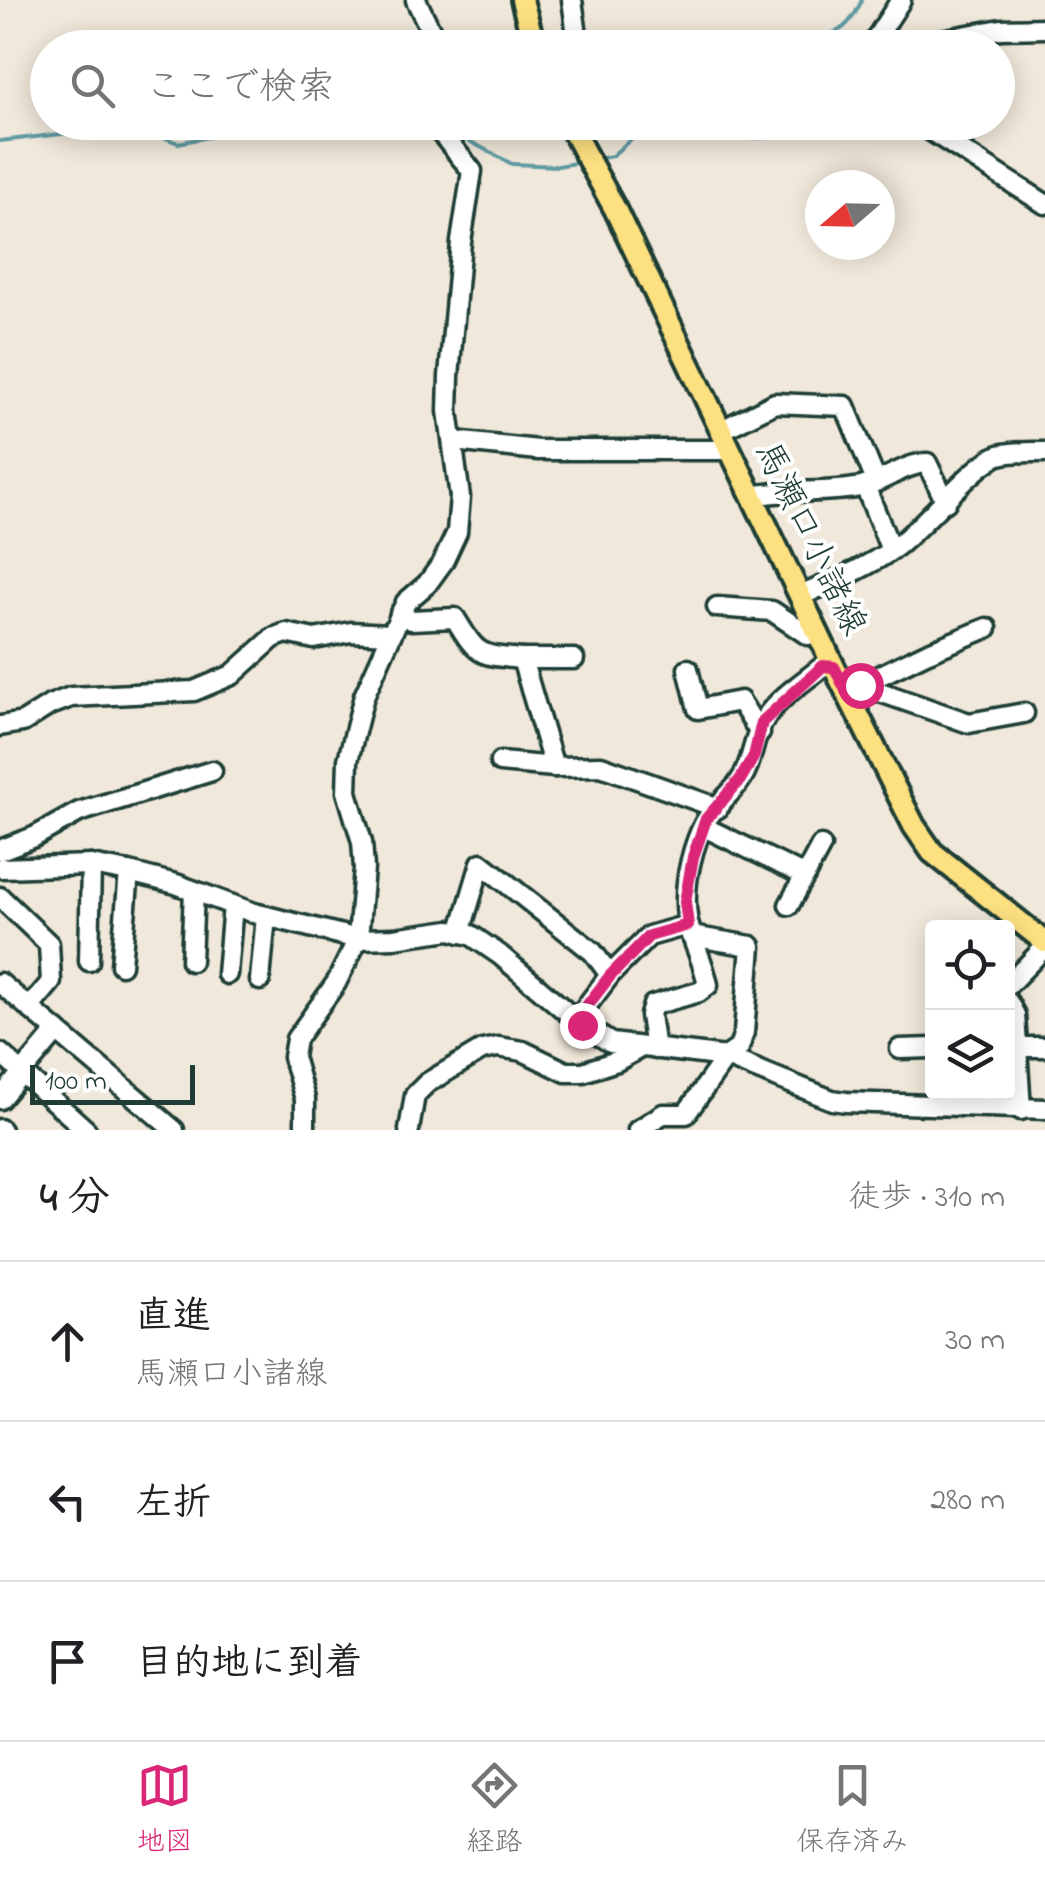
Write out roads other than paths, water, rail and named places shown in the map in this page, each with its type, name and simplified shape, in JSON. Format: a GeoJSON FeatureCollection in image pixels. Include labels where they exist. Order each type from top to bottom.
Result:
{"type":"FeatureCollection","features":[{"type":"Feature","properties":{"kind":"main road"},"geometry":{"type":"LineString","coordinates":[[522,0],[530,30]]}},
{"type":"Feature","properties":{"kind":"main road","name":"馬瀬口小諸線"},"geometry":{"type":"LineString","coordinates":[[578,140],[615,209],[834,667],[853,688],[914,826],[932,852],[1045,945]]}},
{"type":"Feature","properties":{"kind":"street"},"geometry":{"type":"LineString","coordinates":[[416,0],[431,30]]}},
{"type":"Feature","properties":{"kind":"street"},"geometry":{"type":"LineString","coordinates":[[572,0],[576,30]]}},
{"type":"Feature","properties":{"kind":"street"},"geometry":{"type":"LineString","coordinates":[[881,30],[901,0]]}},
{"type":"Feature","properties":{"kind":"street"},"geometry":{"type":"LineString","coordinates":[[1001,30],[1045,28]]}},
{"type":"Feature","properties":{"kind":"street"},"geometry":{"type":"LineString","coordinates":[[305,1130],[305,1099],[293,1057],[296,1038],[336,983],[358,938],[364,868],[362,842],[348,792],[348,760],[364,696],[406,602],[427,584],[456,532],[460,498],[448,411],[449,376],[461,242],[472,171],[447,140]]}},
{"type":"Feature","properties":{"kind":"street"},"geometry":{"type":"LineString","coordinates":[[945,140],[1045,204]]}},
{"type":"Feature","properties":{"kind":"street"},"geometry":{"type":"LineString","coordinates":[[454,440],[538,450],[725,440],[776,404],[845,406],[891,550]]}},
{"type":"Feature","properties":{"kind":"street"},"geometry":{"type":"LineString","coordinates":[[800,596],[891,550],[986,461],[1004,453],[1045,452]]}},
{"type":"Feature","properties":{"kind":"street"},"geometry":{"type":"LineString","coordinates":[[752,496],[871,484],[927,463],[946,502]]}},
{"type":"Feature","properties":{"kind":"street"},"geometry":{"type":"LineString","coordinates":[[717,607],[772,611],[808,635],[817,631]]}},
{"type":"Feature","properties":{"kind":"street"},"geometry":{"type":"LineString","coordinates":[[400,613],[411,620],[456,618],[474,648],[487,656],[574,658]]}},
{"type":"Feature","properties":{"kind":"street"},"geometry":{"type":"LineString","coordinates":[[853,688],[926,652],[987,628]]}},
{"type":"Feature","properties":{"kind":"street"},"geometry":{"type":"LineString","coordinates":[[0,726],[23,722],[72,697],[194,691],[232,674],[273,638],[286,633],[314,639],[351,632],[390,634]]}},
{"type":"Feature","properties":{"kind":"street"},"geometry":{"type":"LineString","coordinates":[[522,659],[554,767]]}},
{"type":"Feature","properties":{"kind":"street"},"geometry":{"type":"LineString","coordinates":[[647,1049],[654,1005],[699,992],[708,984],[685,902],[693,857],[706,819],[740,780],[754,756],[762,722],[823,666],[834,667]]}},
{"type":"Feature","properties":{"kind":"street"},"geometry":{"type":"LineString","coordinates":[[688,669],[698,709],[740,701],[760,732]]}},
{"type":"Feature","properties":{"kind":"street"},"geometry":{"type":"LineString","coordinates":[[853,688],[969,723],[1024,712]]}},
{"type":"Feature","properties":{"kind":"street"},"geometry":{"type":"LineString","coordinates":[[500,762],[601,766],[718,808]]}},
{"type":"Feature","properties":{"kind":"street"},"geometry":{"type":"LineString","coordinates":[[0,850],[80,812],[212,771]]}},
{"type":"Feature","properties":{"kind":"street"},"geometry":{"type":"LineString","coordinates":[[704,827],[805,876]]}},
{"type":"Feature","properties":{"kind":"street"},"geometry":{"type":"LineString","coordinates":[[790,905],[822,846]]}},
{"type":"Feature","properties":{"kind":"street"},"geometry":{"type":"LineString","coordinates":[[460,933],[480,862],[593,952],[610,976]]}},
{"type":"Feature","properties":{"kind":"street"},"geometry":{"type":"LineString","coordinates":[[89,961],[91,865]]}},
{"type":"Feature","properties":{"kind":"street"},"geometry":{"type":"LineString","coordinates":[[0,868],[91,865],[129,872],[266,916],[358,938],[394,938],[450,930],[471,936],[500,955],[576,1020],[611,1044],[726,1057],[832,1100],[1045,1109]]}},
{"type":"Feature","properties":{"kind":"street"},"geometry":{"type":"LineString","coordinates":[[121,965],[129,872]]}},
{"type":"Feature","properties":{"kind":"street"},"geometry":{"type":"LineString","coordinates":[[192,961],[194,891]]}},
{"type":"Feature","properties":{"kind":"street"},"geometry":{"type":"LineString","coordinates":[[0,897],[49,944],[52,982],[29,1008]]}},
{"type":"Feature","properties":{"kind":"street"},"geometry":{"type":"LineString","coordinates":[[227,974],[233,905]]}},
{"type":"Feature","properties":{"kind":"street"},"geometry":{"type":"LineString","coordinates":[[260,980],[266,916]]}},
{"type":"Feature","properties":{"kind":"street"},"geometry":{"type":"LineString","coordinates":[[576,1020],[610,976],[649,936],[690,930],[751,946],[744,1032],[739,1048],[726,1057],[686,1114],[664,1114],[638,1130]]}},
{"type":"Feature","properties":{"kind":"street"},"geometry":{"type":"LineString","coordinates":[[1015,977],[1045,945]]}},
{"type":"Feature","properties":{"kind":"street"},"geometry":{"type":"LineString","coordinates":[[0,983],[169,1129]]}},
{"type":"Feature","properties":{"kind":"street"},"geometry":{"type":"LineString","coordinates":[[0,1099],[56,1031]]}},
{"type":"Feature","properties":{"kind":"street"},"geometry":{"type":"LineString","coordinates":[[409,1130],[415,1095],[427,1083],[482,1050],[498,1047],[523,1051],[566,1072],[583,1072],[647,1049]]}},
{"type":"Feature","properties":{"kind":"street"},"geometry":{"type":"LineString","coordinates":[[1015,1047],[1045,1047]]}},
{"type":"Feature","properties":{"kind":"street"},"geometry":{"type":"LineString","coordinates":[[900,1049],[925,1048]]}},
{"type":"Feature","properties":{"kind":"street"},"geometry":{"type":"LineString","coordinates":[[0,1053],[86,1130]]}},
{"type":"Feature","properties":{"kind":"street"},"geometry":{"type":"LineString","coordinates":[[1015,1063],[1021,1110]]}},
{"type":"Feature","properties":{"kind":"waterway"},"geometry":{"type":"LineString","coordinates":[[840,30],[862,0]]}},
{"type":"Feature","properties":{"kind":"waterway"},"geometry":{"type":"LineString","coordinates":[[0,141],[30,138]]}},
{"type":"Feature","properties":{"kind":"waterway"},"geometry":{"type":"LineString","coordinates":[[170,140],[193,140]]}},
{"type":"Feature","properties":{"kind":"waterway"},"geometry":{"type":"LineString","coordinates":[[467,140],[512,164],[558,166],[581,162]]}},
{"type":"Feature","properties":{"kind":"waterway"},"geometry":{"type":"LineString","coordinates":[[596,159],[612,156],[630,140]]}}]}
